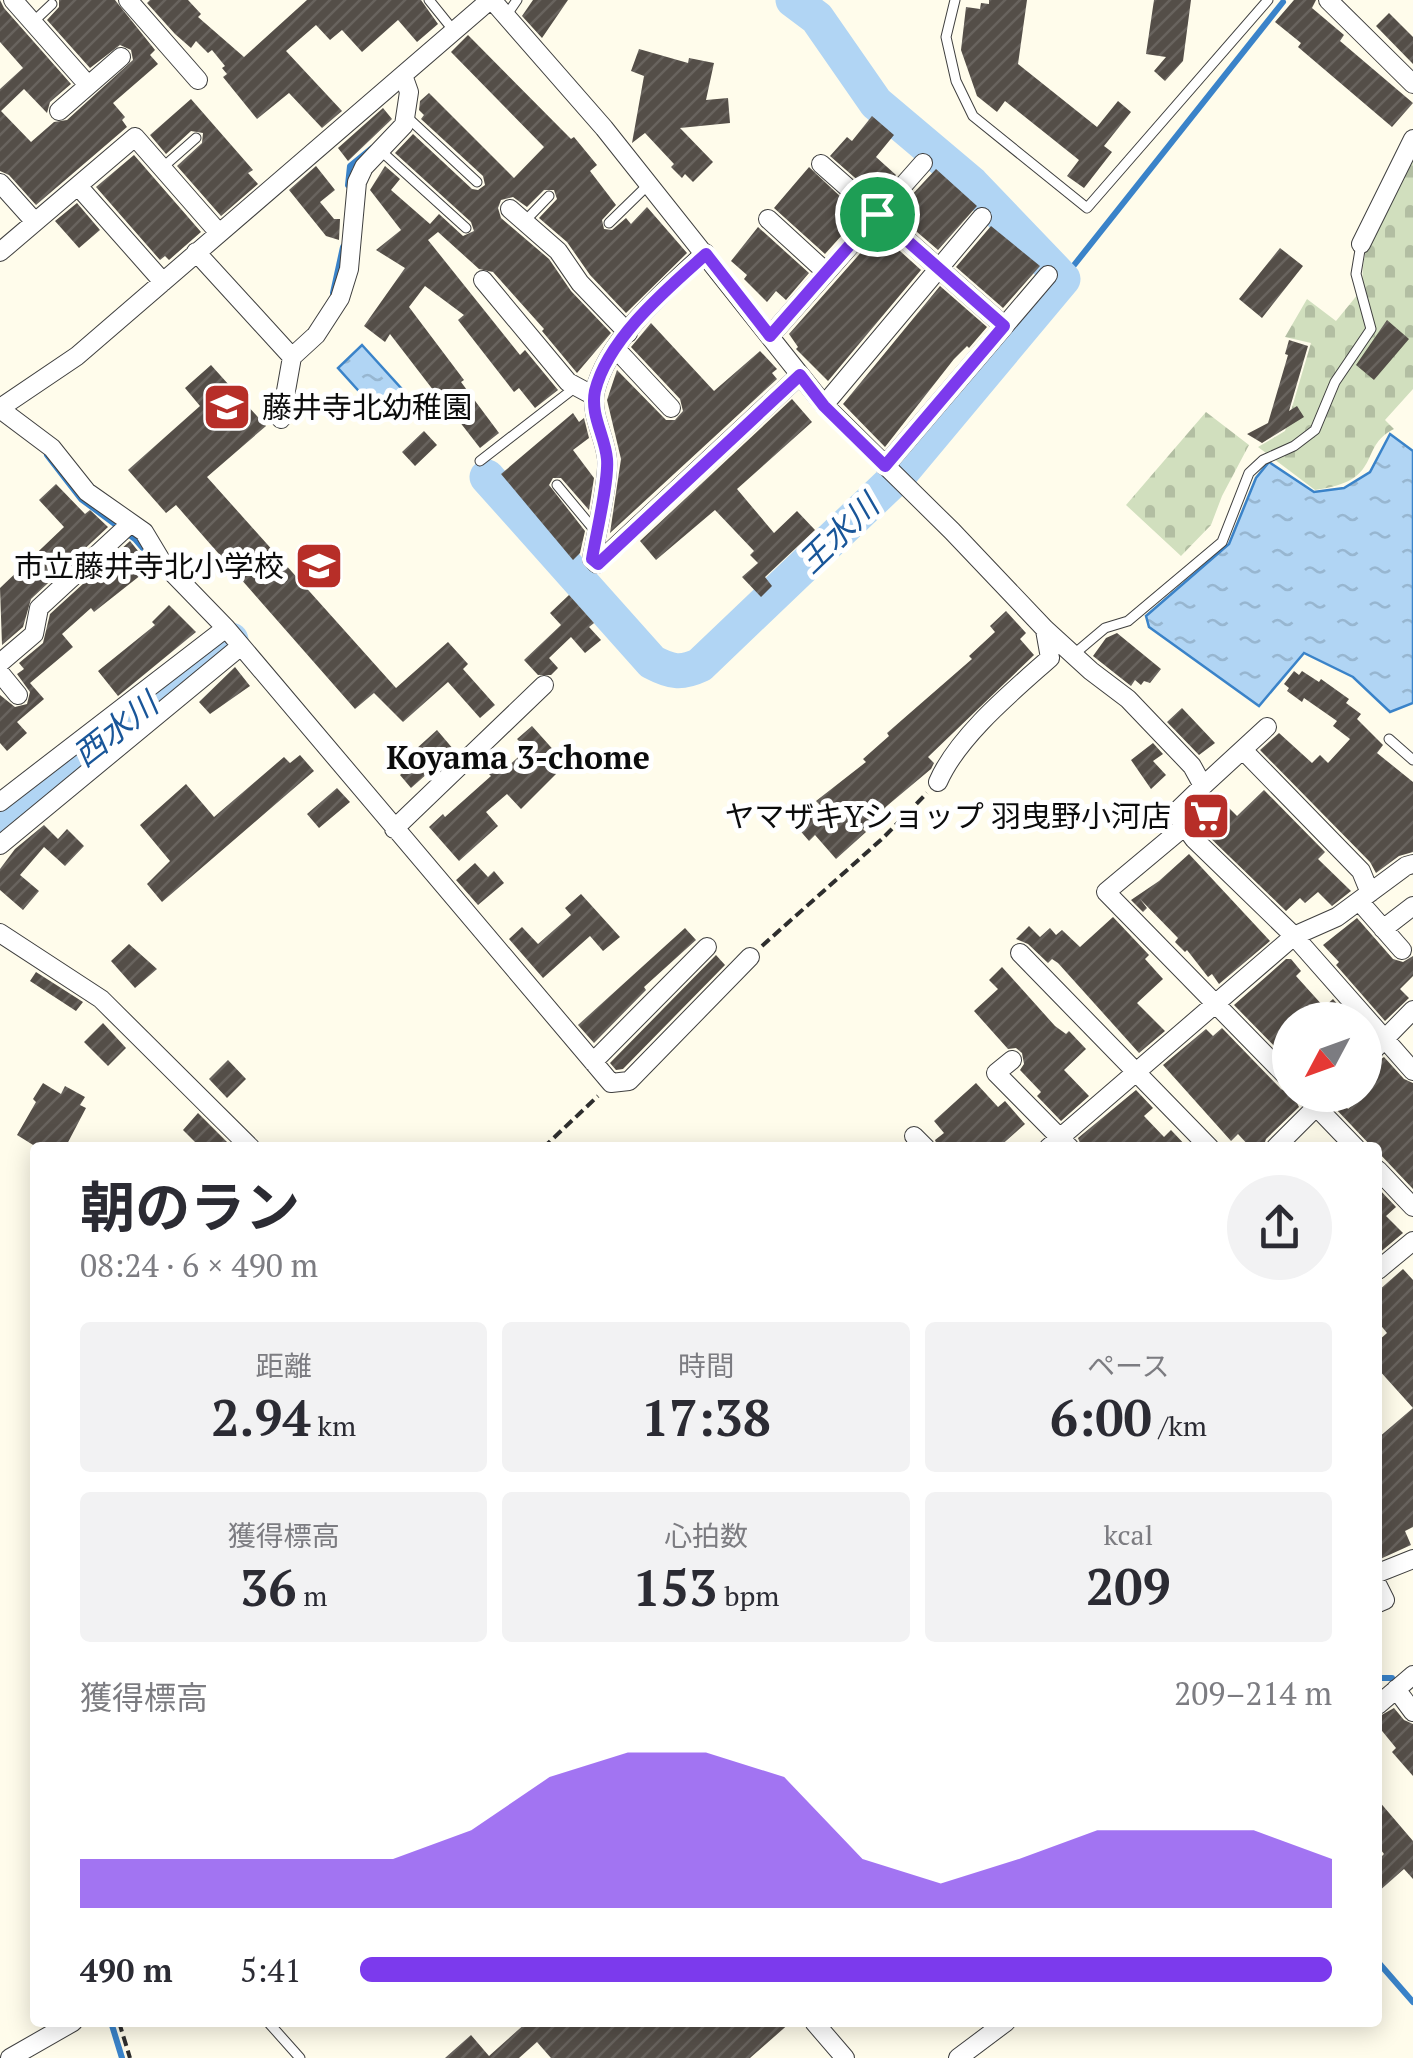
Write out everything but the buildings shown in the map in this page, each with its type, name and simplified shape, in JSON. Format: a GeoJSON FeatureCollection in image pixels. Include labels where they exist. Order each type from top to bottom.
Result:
{"type":"FeatureCollection","features":[{"type":"Feature","properties":{"kind":"street"},"geometry":{"type":"LineString","coordinates":[[12,0],[88,85]]}},
{"type":"Feature","properties":{"kind":"street"},"geometry":{"type":"LineString","coordinates":[[128,0],[198,80]]}},
{"type":"Feature","properties":{"kind":"street"},"geometry":{"type":"LineString","coordinates":[[750,957],[629,1081],[612,1083],[226,628],[162,562],[144,532],[87,492],[52,448],[0,408],[77,356],[491,0],[512,8],[824,406],[1045,629],[1128,699],[1192,766],[1204,786]]}},
{"type":"Feature","properties":{"kind":"street"},"geometry":{"type":"LineString","coordinates":[[1328,0],[1413,84]]}},
{"type":"Feature","properties":{"kind":"street"},"geometry":{"type":"LineString","coordinates":[[59,111],[121,58]]}},
{"type":"Feature","properties":{"kind":"street"},"geometry":{"type":"LineString","coordinates":[[281,419],[292,358],[316,335],[340,298],[349,269],[357,182],[364,167],[404,125],[409,92],[403,75]]}},
{"type":"Feature","properties":{"kind":"street"},"geometry":{"type":"LineString","coordinates":[[0,252],[135,137],[219,233]]}},
{"type":"Feature","properties":{"kind":"street"},"geometry":{"type":"LineString","coordinates":[[1361,244],[1413,138]]}},
{"type":"Feature","properties":{"kind":"street"},"geometry":{"type":"LineString","coordinates":[[770,336],[923,163]]}},
{"type":"Feature","properties":{"kind":"street"},"geometry":{"type":"LineString","coordinates":[[822,164],[1004,326]]}},
{"type":"Feature","properties":{"kind":"street"},"geometry":{"type":"LineString","coordinates":[[0,183],[35,222]]}},
{"type":"Feature","properties":{"kind":"street"},"geometry":{"type":"LineString","coordinates":[[78,186],[162,282]]}},
{"type":"Feature","properties":{"kind":"street"},"geometry":{"type":"LineString","coordinates":[[510,210],[558,251],[580,283],[628,333]]}},
{"type":"Feature","properties":{"kind":"street"},"geometry":{"type":"LineString","coordinates":[[824,406],[982,217]]}},
{"type":"Feature","properties":{"kind":"street"},"geometry":{"type":"LineString","coordinates":[[768,218],[826,272]]}},
{"type":"Feature","properties":{"kind":"street"},"geometry":{"type":"LineString","coordinates":[[196,252],[292,358]]}},
{"type":"Feature","properties":{"kind":"street"},"geometry":{"type":"LineString","coordinates":[[586,391],[648,306],[706,254]]}},
{"type":"Feature","properties":{"kind":"street"},"geometry":{"type":"LineString","coordinates":[[885,466],[1048,275]]}},
{"type":"Feature","properties":{"kind":"street"},"geometry":{"type":"LineString","coordinates":[[483,280],[568,382],[586,391],[607,459],[592,559],[598,564],[800,375]]}},
{"type":"Feature","properties":{"kind":"street"},"geometry":{"type":"LineString","coordinates":[[616,350],[672,408]]}},
{"type":"Feature","properties":{"kind":"street"},"geometry":{"type":"LineString","coordinates":[[0,663],[34,634],[39,608],[131,523]]}},
{"type":"Feature","properties":{"kind":"street"},"geometry":{"type":"LineString","coordinates":[[0,802],[226,628]]}},
{"type":"Feature","properties":{"kind":"street"},"geometry":{"type":"LineString","coordinates":[[938,782],[945,766],[1002,701],[1050,658],[1045,629]]}},
{"type":"Feature","properties":{"kind":"street"},"geometry":{"type":"LineString","coordinates":[[0,845],[241,646]]}},
{"type":"Feature","properties":{"kind":"street"},"geometry":{"type":"LineString","coordinates":[[0,673],[18,694]]}},
{"type":"Feature","properties":{"kind":"street"},"geometry":{"type":"LineString","coordinates":[[394,829],[544,685]]}},
{"type":"Feature","properties":{"kind":"street"},"geometry":{"type":"LineString","coordinates":[[1267,727],[1175,814],[1294,936],[1413,1071]]}},
{"type":"Feature","properties":{"kind":"street"},"geometry":{"type":"LineString","coordinates":[[1243,750],[1361,871],[1364,897],[1383,929],[1402,950]]}},
{"type":"Feature","properties":{"kind":"street"},"geometry":{"type":"LineString","coordinates":[[1185,826],[1106,892],[1272,1062]]}},
{"type":"Feature","properties":{"kind":"street"},"geometry":{"type":"LineString","coordinates":[[1061,1142],[1294,936],[1337,917],[1413,864]]}},
{"type":"Feature","properties":{"kind":"street"},"geometry":{"type":"LineString","coordinates":[[1383,929],[1413,906]]}},
{"type":"Feature","properties":{"kind":"street"},"geometry":{"type":"LineString","coordinates":[[0,934],[102,1000],[246,1142]]}},
{"type":"Feature","properties":{"kind":"street"},"geometry":{"type":"LineString","coordinates":[[593,1062],[707,947]]}},
{"type":"Feature","properties":{"kind":"street"},"geometry":{"type":"LineString","coordinates":[[1020,954],[1204,1142]]}},
{"type":"Feature","properties":{"kind":"street"},"geometry":{"type":"LineString","coordinates":[[1382,1043],[1413,1010]]}},
{"type":"Feature","properties":{"kind":"street"},"geometry":{"type":"LineString","coordinates":[[1012,1060],[996,1073],[1057,1142]]}},
{"type":"Feature","properties":{"kind":"street"},"geometry":{"type":"LineString","coordinates":[[1280,1142],[1305,1112]]}},
{"type":"Feature","properties":{"kind":"street"},"geometry":{"type":"LineString","coordinates":[[1327,1112],[1351,1142]]}},
{"type":"Feature","properties":{"kind":"street"},"geometry":{"type":"LineString","coordinates":[[1382,1174],[1413,1207]]}},
{"type":"Feature","properties":{"kind":"street"},"geometry":{"type":"LineString","coordinates":[[1382,1268],[1410,1250]]}},
{"type":"Feature","properties":{"kind":"street"},"geometry":{"type":"LineString","coordinates":[[1382,1571],[1413,1559]]}},
{"type":"Feature","properties":{"kind":"street"},"geometry":{"type":"LineString","coordinates":[[1382,1701],[1413,1676]]}},
{"type":"Feature","properties":{"kind":"street"},"geometry":{"type":"LineString","coordinates":[[1396,1689],[1413,1712]]}},
{"type":"Feature","properties":{"kind":"street"},"geometry":{"type":"LineString","coordinates":[[10,2058],[64,2027]]}},
{"type":"Feature","properties":{"kind":"street"},"geometry":{"type":"LineString","coordinates":[[818,2027],[844,2058]]}},
{"type":"Feature","properties":{"kind":"street"},"geometry":{"type":"LineString","coordinates":[[958,2058],[999,2027]]}},
{"type":"Feature","properties":{"kind":"lane"},"geometry":{"type":"LineString","coordinates":[[429,0],[454,30]]}},
{"type":"Feature","properties":{"kind":"lane"},"geometry":{"type":"LineString","coordinates":[[955,0],[946,37],[956,81],[974,116],[1087,208],[1268,0]]}},
{"type":"Feature","properties":{"kind":"lane"},"geometry":{"type":"LineString","coordinates":[[33,22],[52,4]]}},
{"type":"Feature","properties":{"kind":"lane"},"geometry":{"type":"LineString","coordinates":[[407,116],[477,182]]}},
{"type":"Feature","properties":{"kind":"lane"},"geometry":{"type":"LineString","coordinates":[[162,168],[196,138]]}},
{"type":"Feature","properties":{"kind":"lane"},"geometry":{"type":"LineString","coordinates":[[381,152],[466,228]]}},
{"type":"Feature","properties":{"kind":"lane"},"geometry":{"type":"LineString","coordinates":[[610,223],[649,184]]}},
{"type":"Feature","properties":{"kind":"lane"},"geometry":{"type":"LineString","coordinates":[[524,222],[548,196]]}},
{"type":"Feature","properties":{"kind":"lane"},"geometry":{"type":"LineString","coordinates":[[1073,655],[1104,628],[1128,621],[1222,542],[1249,474],[1263,460],[1294,446],[1316,430],[1335,382],[1371,329],[1356,274],[1361,244]]}},
{"type":"Feature","properties":{"kind":"lane"},"geometry":{"type":"LineString","coordinates":[[480,461],[586,391]]}},
{"type":"Feature","properties":{"kind":"lane"},"geometry":{"type":"LineString","coordinates":[[556,485],[596,532]]}},
{"type":"Feature","properties":{"kind":"lane"},"geometry":{"type":"LineString","coordinates":[[1389,738],[1413,760]]}},
{"type":"Feature","properties":{"kind":"lane"},"geometry":{"type":"LineString","coordinates":[[272,2027],[300,2058]]}},
{"type":"Feature","properties":{"kind":"path"},"geometry":{"type":"LineString","coordinates":[[750,957],[938,782]]}},
{"type":"Feature","properties":{"kind":"path"},"geometry":{"type":"LineString","coordinates":[[549,1142],[612,1083]]}},
{"type":"Feature","properties":{"kind":"path"},"geometry":{"type":"LineString","coordinates":[[121,2027],[130,2058]]}},
{"type":"Feature","properties":{"kind":"green space"},"geometry":{"type":"Polygon","coordinates":[[[1413,150],[1413,389],[1385,420],[1394,429],[1383,436],[1361,471],[1337,486],[1315,490],[1258,447],[1285,431],[1311,343],[1285,337],[1307,299],[1336,321],[1363,288],[1371,234],[1413,150]]]}},
{"type":"Feature","properties":{"kind":"green space"},"geometry":{"type":"Polygon","coordinates":[[[1206,412],[1249,445],[1211,525],[1181,556],[1126,505],[1206,412]]]}},
{"type":"Feature","properties":{"kind":"water"},"geometry":{"type":"Polygon","coordinates":[[[362,345],[410,398],[385,420],[338,368],[362,345]]]}},
{"type":"Feature","properties":{"kind":"water"},"geometry":{"type":"Polygon","coordinates":[[[1390,434],[1413,451],[1413,703],[1390,712],[1353,677],[1304,653],[1259,706],[1149,627],[1146,616],[1229,544],[1256,478],[1269,462],[1314,492],[1344,488],[1370,472],[1390,434]]]}},
{"type":"Feature","properties":{"kind":"waterway","name":"王水川"},"geometry":{"type":"LineString","coordinates":[[487,477],[652,662],[676,671],[693,668],[901,473],[1063,279],[972,184],[876,103],[817,18],[793,0]]}},
{"type":"Feature","properties":{"kind":"waterway"},"geometry":{"type":"LineString","coordinates":[[1063,279],[1283,2]]}},
{"type":"Feature","properties":{"kind":"waterway"},"geometry":{"type":"LineString","coordinates":[[348,185],[350,166],[372,148]]}},
{"type":"Feature","properties":{"kind":"waterway"},"geometry":{"type":"LineString","coordinates":[[333,293],[343,247]]}},
{"type":"Feature","properties":{"kind":"waterway"},"geometry":{"type":"LineString","coordinates":[[47,455],[81,499],[135,539],[148,554]]}},
{"type":"Feature","properties":{"kind":"waterway","name":"西水川"},"geometry":{"type":"LineString","coordinates":[[0,818],[231,640]]}},
{"type":"Feature","properties":{"kind":"waterway"},"geometry":{"type":"LineString","coordinates":[[1382,1678],[1392,1678]]}},
{"type":"Feature","properties":{"kind":"waterway"},"geometry":{"type":"LineString","coordinates":[[1382,1967],[1413,2002]]}},
{"type":"Feature","properties":{"kind":"waterway"},"geometry":{"type":"LineString","coordinates":[[113,2027],[122,2058]]}},
{"type":"Feature","properties":{"kind":"place","name":"藤井寺北幼稚園"},"geometry":{"type":"Point","coordinates":[227,407]}},
{"type":"Feature","properties":{"kind":"place","name":"市立藤井寺北小学校"},"geometry":{"type":"Point","coordinates":[319,566]}},
{"type":"Feature","properties":{"kind":"place","name":"ヤマザキYショップ 羽曳野小河店"},"geometry":{"type":"Point","coordinates":[1206,816]}},
{"type":"Feature","properties":{"kind":"district","name":"Koyama 3-chome"},"geometry":{"type":"Point","coordinates":[518,757]}},
{"type":"Feature","properties":{"kind":"route"},"geometry":{"type":"LineString","coordinates":[[877,214],[1004,326],[885,466],[824,406],[800,375],[598,564],[592,559],[607,459],[597,426],[594,396],[601,374],[648,306],[706,254],[770,336],[877,214]]}}]}
